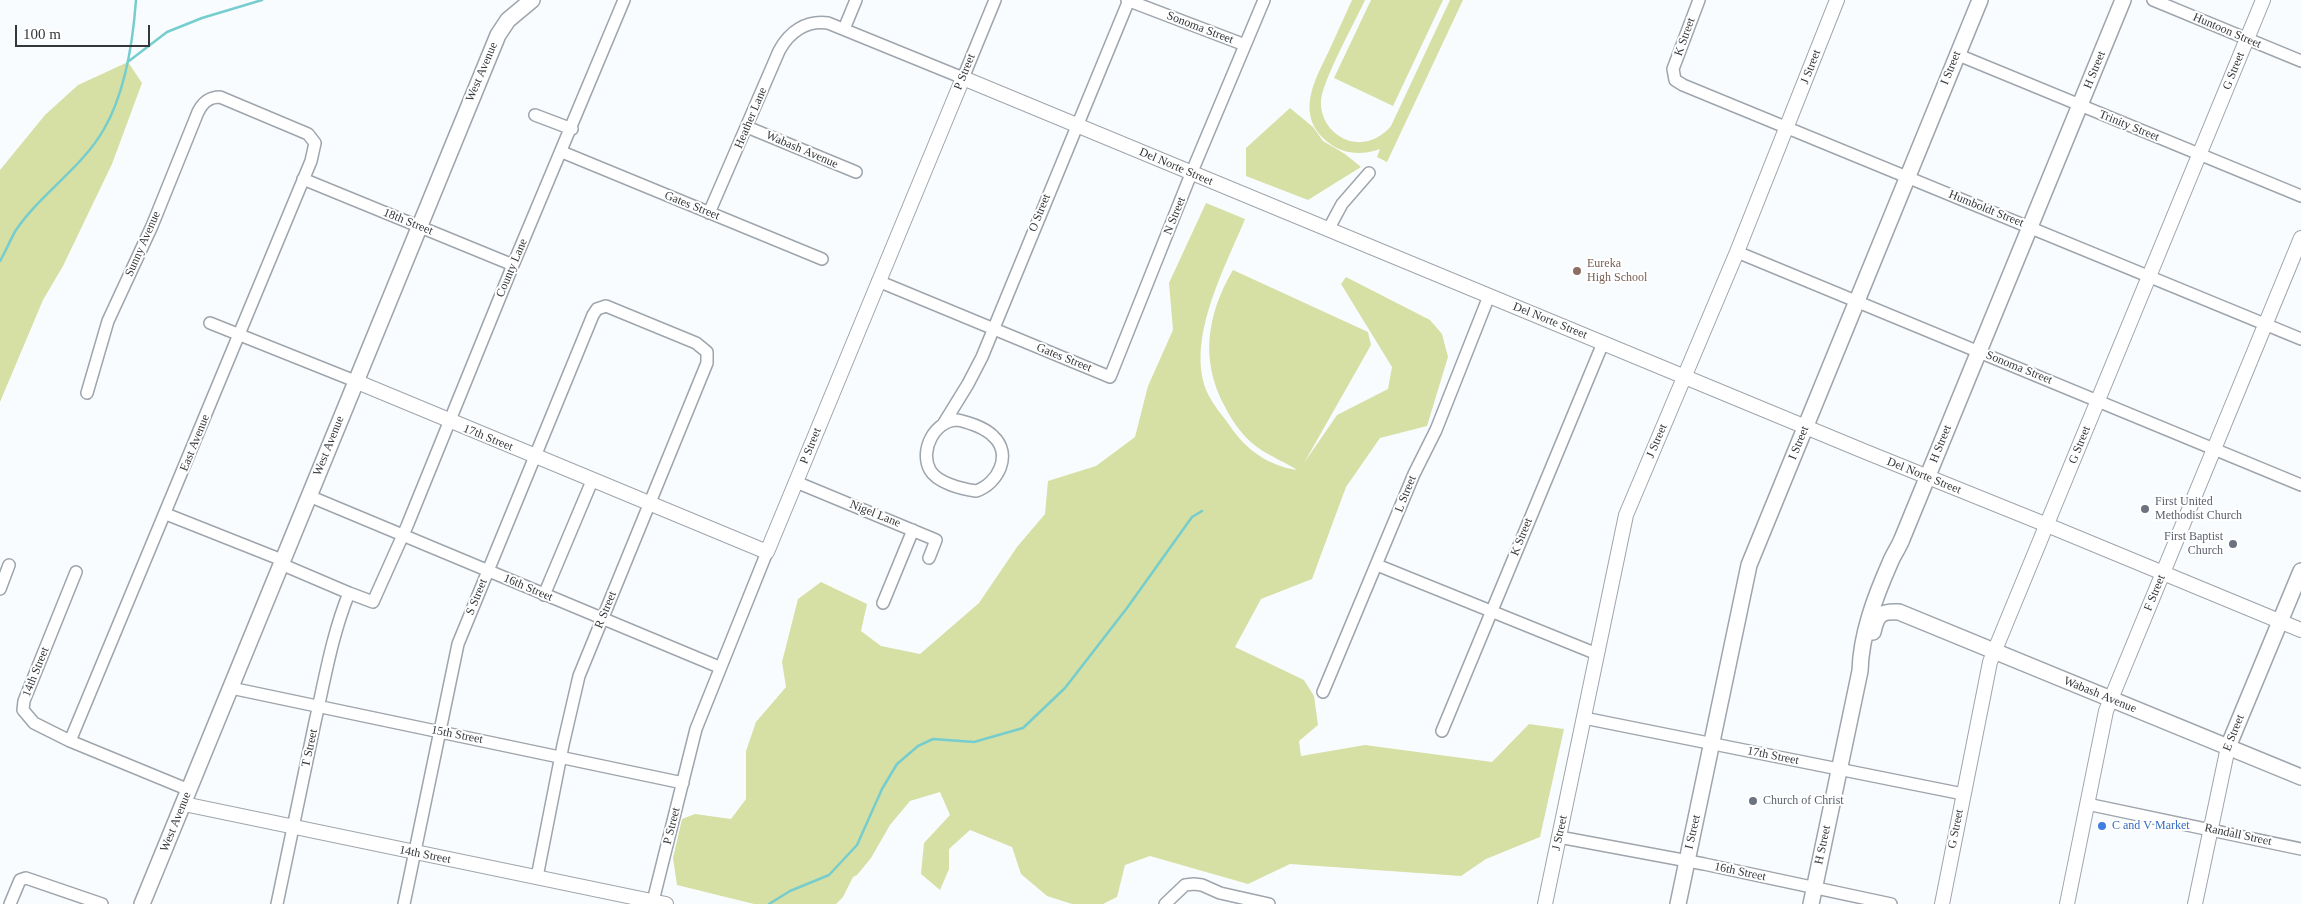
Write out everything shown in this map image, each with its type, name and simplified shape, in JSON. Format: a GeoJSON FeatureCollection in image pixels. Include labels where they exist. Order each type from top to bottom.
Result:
{"type":"FeatureCollection","features":[{"type":"Feature","properties":{"kind":"main road","name":"West Avenue"},"geometry":{"type":"LineString","coordinates":[[142,904],[418,226],[498,35],[508,20],[532,0]]}},
{"type":"Feature","properties":{"kind":"main road","name":"I Street"},"geometry":{"type":"LineString","coordinates":[[1678,904],[1749,565],[1956,54],[1980,0]]}},
{"type":"Feature","properties":{"kind":"main road","name":"H Street"},"geometry":{"type":"LineString","coordinates":[[1811,904],[1860,672],[1860,658],[1874,602],[1928,477],[2123,0]]}},
{"type":"Feature","properties":{"kind":"main road","name":"Wabash Avenue"},"geometry":{"type":"LineString","coordinates":[[1898,549],[1897,564],[1885,594],[1889,604],[1899,612],[2301,777]]}},
{"type":"Feature","properties":{"kind":"main road","name":"E Street"},"geometry":{"type":"LineString","coordinates":[[2228,747],[2301,571]]}},
{"type":"Feature","properties":{"kind":"main road"},"geometry":{"type":"LineString","coordinates":[[1860,672],[1867,660],[1875,622],[1880,614],[1886,611],[1899,612]]}},
{"type":"Feature","properties":{"kind":"street","name":"County Lane"},"geometry":{"type":"LineString","coordinates":[[402,536],[624,0]]}},
{"type":"Feature","properties":{"kind":"street"},"geometry":{"type":"LineString","coordinates":[[844,29],[856,0]]}},
{"type":"Feature","properties":{"kind":"street","name":"P Street"},"geometry":{"type":"LineString","coordinates":[[659,903],[696,729],[878,281],[995,0]]}},
{"type":"Feature","properties":{"kind":"street","name":"Sonoma Street"},"geometry":{"type":"LineString","coordinates":[[1128,0],[1245,45]]}},
{"type":"Feature","properties":{"kind":"street","name":"O Street"},"geometry":{"type":"LineString","coordinates":[[944,423],[971,379],[1128,0]]}},
{"type":"Feature","properties":{"kind":"street","name":"N Street"},"geometry":{"type":"LineString","coordinates":[[1110,377],[1191,174],[1264,0]]}},
{"type":"Feature","properties":{"kind":"street","name":"K Street"},"geometry":{"type":"LineString","coordinates":[[1673,75],[1673,70],[1699,0]]}},
{"type":"Feature","properties":{"kind":"street","name":"Huntoon Street"},"geometry":{"type":"LineString","coordinates":[[2153,0],[2301,61]]}},
{"type":"Feature","properties":{"kind":"street","name":"G Street"},"geometry":{"type":"LineString","coordinates":[[1942,904],[1990,662],[2263,0]]}},
{"type":"Feature","properties":{"kind":"street","name":"J Street"},"geometry":{"type":"LineString","coordinates":[[1545,904],[1626,515],[1788,127],[1834,1]]}},
{"type":"Feature","properties":{"kind":"street","name":"Del Norte Street"},"geometry":{"type":"LineString","coordinates":[[798,28],[819,22],[844,29],[1806,428],[2163,572],[2301,630]]}},
{"type":"Feature","properties":{"kind":"street","name":"Heather Lane"},"geometry":{"type":"LineString","coordinates":[[709,213],[779,51],[784,41],[798,28]]}},
{"type":"Feature","properties":{"kind":"street","name":"Trinity Street"},"geometry":{"type":"LineString","coordinates":[[1956,54],[2301,196]]}},
{"type":"Feature","properties":{"kind":"street","name":"Humboldt Street"},"geometry":{"type":"LineString","coordinates":[[1673,75],[1675,80],[1683,85],[2301,339]]}},
{"type":"Feature","properties":{"kind":"street","name":"Sunny Avenue"},"geometry":{"type":"LineString","coordinates":[[87,394],[108,321],[152,226],[198,112],[208,100],[220,97],[285,122],[308,134],[315,143]]}},
{"type":"Feature","properties":{"kind":"street"},"geometry":{"type":"LineString","coordinates":[[536,115],[572,129]]}},
{"type":"Feature","properties":{"kind":"street","name":"Wabash Avenue"},"geometry":{"type":"LineString","coordinates":[[747,127],[856,172]]}},
{"type":"Feature","properties":{"kind":"street","name":"East Avenue"},"geometry":{"type":"LineString","coordinates":[[70,741],[166,514],[313,155],[315,143]]}},
{"type":"Feature","properties":{"kind":"street","name":"Gates Street"},"geometry":{"type":"LineString","coordinates":[[562,152],[822,260]]}},
{"type":"Feature","properties":{"kind":"street"},"geometry":{"type":"LineString","coordinates":[[1328,230],[1342,204],[1369,173]]}},
{"type":"Feature","properties":{"kind":"street","name":"18th Street"},"geometry":{"type":"LineString","coordinates":[[303,179],[513,265]]}},
{"type":"Feature","properties":{"kind":"street","name":"F Street"},"geometry":{"type":"LineString","coordinates":[[2067,904],[2106,712],[2301,238]]}},
{"type":"Feature","properties":{"kind":"street","name":"Sonoma Street"},"geometry":{"type":"LineString","coordinates":[[1737,252],[2301,485]]}},
{"type":"Feature","properties":{"kind":"street","name":"Gates Street"},"geometry":{"type":"LineString","coordinates":[[878,281],[992,330],[1110,377]]}},
{"type":"Feature","properties":{"kind":"street","name":"L Street"},"geometry":{"type":"LineString","coordinates":[[1323,692],[1417,467],[1436,430],[1489,296]]}},
{"type":"Feature","properties":{"kind":"street","name":"S Street"},"geometry":{"type":"LineString","coordinates":[[404,904],[458,644],[593,315],[600,307],[613,308],[696,343],[707,352]]}},
{"type":"Feature","properties":{"kind":"street","name":"17th Street"},"geometry":{"type":"LineString","coordinates":[[210,323],[767,552]]}},
{"type":"Feature","properties":{"kind":"street","name":"K Street"},"geometry":{"type":"LineString","coordinates":[[1442,731],[1603,343]]}},
{"type":"Feature","properties":{"kind":"street","name":"R Street"},"geometry":{"type":"LineString","coordinates":[[536,877],[576,687],[602,618],[706,367],[707,352]]}},
{"type":"Feature","properties":{"kind":"street"},"geometry":{"type":"LineString","coordinates":[[952,420],[964,422],[985,430],[998,442],[1002,450],[1002,461],[996,477],[988,485],[976,491],[969,490],[942,480],[931,471],[928,449],[933,435],[944,423],[952,420]]}},
{"type":"Feature","properties":{"kind":"street"},"geometry":{"type":"LineString","coordinates":[[544,595],[592,481]]}},
{"type":"Feature","properties":{"kind":"street","name":"Nigel Lane"},"geometry":{"type":"LineString","coordinates":[[796,482],[936,540],[929,558]]}},
{"type":"Feature","properties":{"kind":"street","name":"16th Street"},"geometry":{"type":"LineString","coordinates":[[309,496],[720,667]]}},
{"type":"Feature","properties":{"kind":"street"},"geometry":{"type":"LineString","coordinates":[[166,514],[373,602],[402,536]]}},
{"type":"Feature","properties":{"kind":"street"},"geometry":{"type":"LineString","coordinates":[[883,603],[913,530]]}},
{"type":"Feature","properties":{"kind":"street"},"geometry":{"type":"LineString","coordinates":[[0,589],[9,565]]}},
{"type":"Feature","properties":{"kind":"street"},"geometry":{"type":"LineString","coordinates":[[1377,565],[1597,654]]}},
{"type":"Feature","properties":{"kind":"street","name":"14th Street"},"geometry":{"type":"LineString","coordinates":[[76,572],[23,710],[34,723],[70,741],[189,790]]}},
{"type":"Feature","properties":{"kind":"street","name":"T Street"},"geometry":{"type":"LineString","coordinates":[[277,904],[336,627],[349,593]]}},
{"type":"Feature","properties":{"kind":"street","name":"15th Street"},"geometry":{"type":"LineString","coordinates":[[231,688],[683,783]]}},
{"type":"Feature","properties":{"kind":"street","name":"17th Street"},"geometry":{"type":"LineString","coordinates":[[1584,718],[1963,794]]}},
{"type":"Feature","properties":{"kind":"street","name":"E Street"},"geometry":{"type":"LineString","coordinates":[[2195,904],[2209,829],[2228,747]]}},
{"type":"Feature","properties":{"kind":"street","name":"14th Street"},"geometry":{"type":"LineString","coordinates":[[184,804],[659,903]]}},
{"type":"Feature","properties":{"kind":"street","name":"Randall Street"},"geometry":{"type":"LineString","coordinates":[[2087,804],[2301,849]]}},
{"type":"Feature","properties":{"kind":"street","name":"16th Street"},"geometry":{"type":"LineString","coordinates":[[1559,837],[1891,904]]}},
{"type":"Feature","properties":{"kind":"street"},"geometry":{"type":"LineString","coordinates":[[10,904],[20,880],[26,878],[102,904]]}},
{"type":"Feature","properties":{"kind":"street"},"geometry":{"type":"LineString","coordinates":[[1165,904],[1184,885],[1202,885],[1219,898],[1269,904]]}},
{"type":"Feature","properties":{"kind":"green space"},"geometry":{"type":"Polygon","coordinates":[[[1352,0],[1365,0],[1327,80],[1321,108],[1325,121],[1333,131],[1344,139],[1362,142],[1373,140],[1391,126],[1450,0],[1463,0],[1387,162],[1377,157],[1380,149],[1354,153],[1335,147],[1319,133],[1312,122],[1310,100],[1313,88],[1352,0]]]}},
{"type":"Feature","properties":{"kind":"green space"},"geometry":{"type":"Polygon","coordinates":[[[1371,0],[1443,0],[1393,106],[1334,78],[1371,0]]]}},
{"type":"Feature","properties":{"kind":"green space"},"geometry":{"type":"Polygon","coordinates":[[[128,62],[142,83],[112,164],[63,266],[43,300],[0,402],[0,170],[45,115],[78,85],[128,62]]]}},
{"type":"Feature","properties":{"kind":"green space"},"geometry":{"type":"Polygon","coordinates":[[[1290,108],[1313,127],[1323,141],[1345,154],[1361,167],[1308,200],[1246,176],[1246,148],[1290,108]]]}},
{"type":"Feature","properties":{"kind":"green space"},"geometry":{"type":"Polygon","coordinates":[[[1206,203],[1245,219],[1210,305],[1201,352],[1202,374],[1208,394],[1215,406],[1236,435],[1259,456],[1277,465],[1297,470],[1262,450],[1247,438],[1231,417],[1216,388],[1209,354],[1212,320],[1217,303],[1233,270],[1368,332],[1371,345],[1304,463],[1337,415],[1388,389],[1392,367],[1341,284],[1346,277],[1430,320],[1442,334],[1448,357],[1427,426],[1380,438],[1346,487],[1312,579],[1261,599],[1235,647],[1304,680],[1314,696],[1318,725],[1299,741],[1301,756],[1365,745],[1492,762],[1529,724],[1564,729],[1540,837],[1486,859],[1461,876],[1290,864],[1248,884],[1150,856],[1125,865],[1117,897],[1103,904],[1072,904],[1047,896],[1021,874],[1012,847],[970,830],[949,849],[949,869],[940,890],[921,874],[924,843],[950,815],[940,792],[910,801],[890,825],[871,858],[857,875],[853,877],[843,897],[836,904],[754,904],[677,885],[673,858],[682,819],[695,814],[731,819],[746,799],[746,751],[756,722],[786,687],[782,662],[798,599],[821,582],[867,604],[861,631],[881,646],[920,654],[979,603],[1017,547],[1045,514],[1048,481],[1096,466],[1135,437],[1148,386],[1173,330],[1169,283],[1206,203]]]}},
{"type":"Feature","properties":{"kind":"waterway"},"geometry":{"type":"LineString","coordinates":[[0,261],[16,230],[26,217],[73,169],[104,129],[123,83],[133,32],[136,0]]}},
{"type":"Feature","properties":{"kind":"waterway"},"geometry":{"type":"LineString","coordinates":[[129,61],[167,32],[202,18],[262,0]]}},
{"type":"Feature","properties":{"kind":"waterway"},"geometry":{"type":"LineString","coordinates":[[769,904],[790,891],[829,875],[857,845],[882,789],[897,764],[918,746],[933,739],[974,742],[1023,728],[1065,688],[1127,608],[1192,517],[1202,511]]}},
{"type":"Feature","properties":{"kind":"place","name":"Eureka High School"},"geometry":{"type":"Point","coordinates":[1577,271]}},
{"type":"Feature","properties":{"kind":"place","name":"First United Methodist Church"},"geometry":{"type":"Point","coordinates":[2145,509]}},
{"type":"Feature","properties":{"kind":"place","name":"First Baptist Church"},"geometry":{"type":"Point","coordinates":[2233,544]}},
{"type":"Feature","properties":{"kind":"place","name":"Church of Christ"},"geometry":{"type":"Point","coordinates":[1753,801]}},
{"type":"Feature","properties":{"kind":"place","name":"C and V Market"},"geometry":{"type":"Point","coordinates":[2102,826]}}]}
